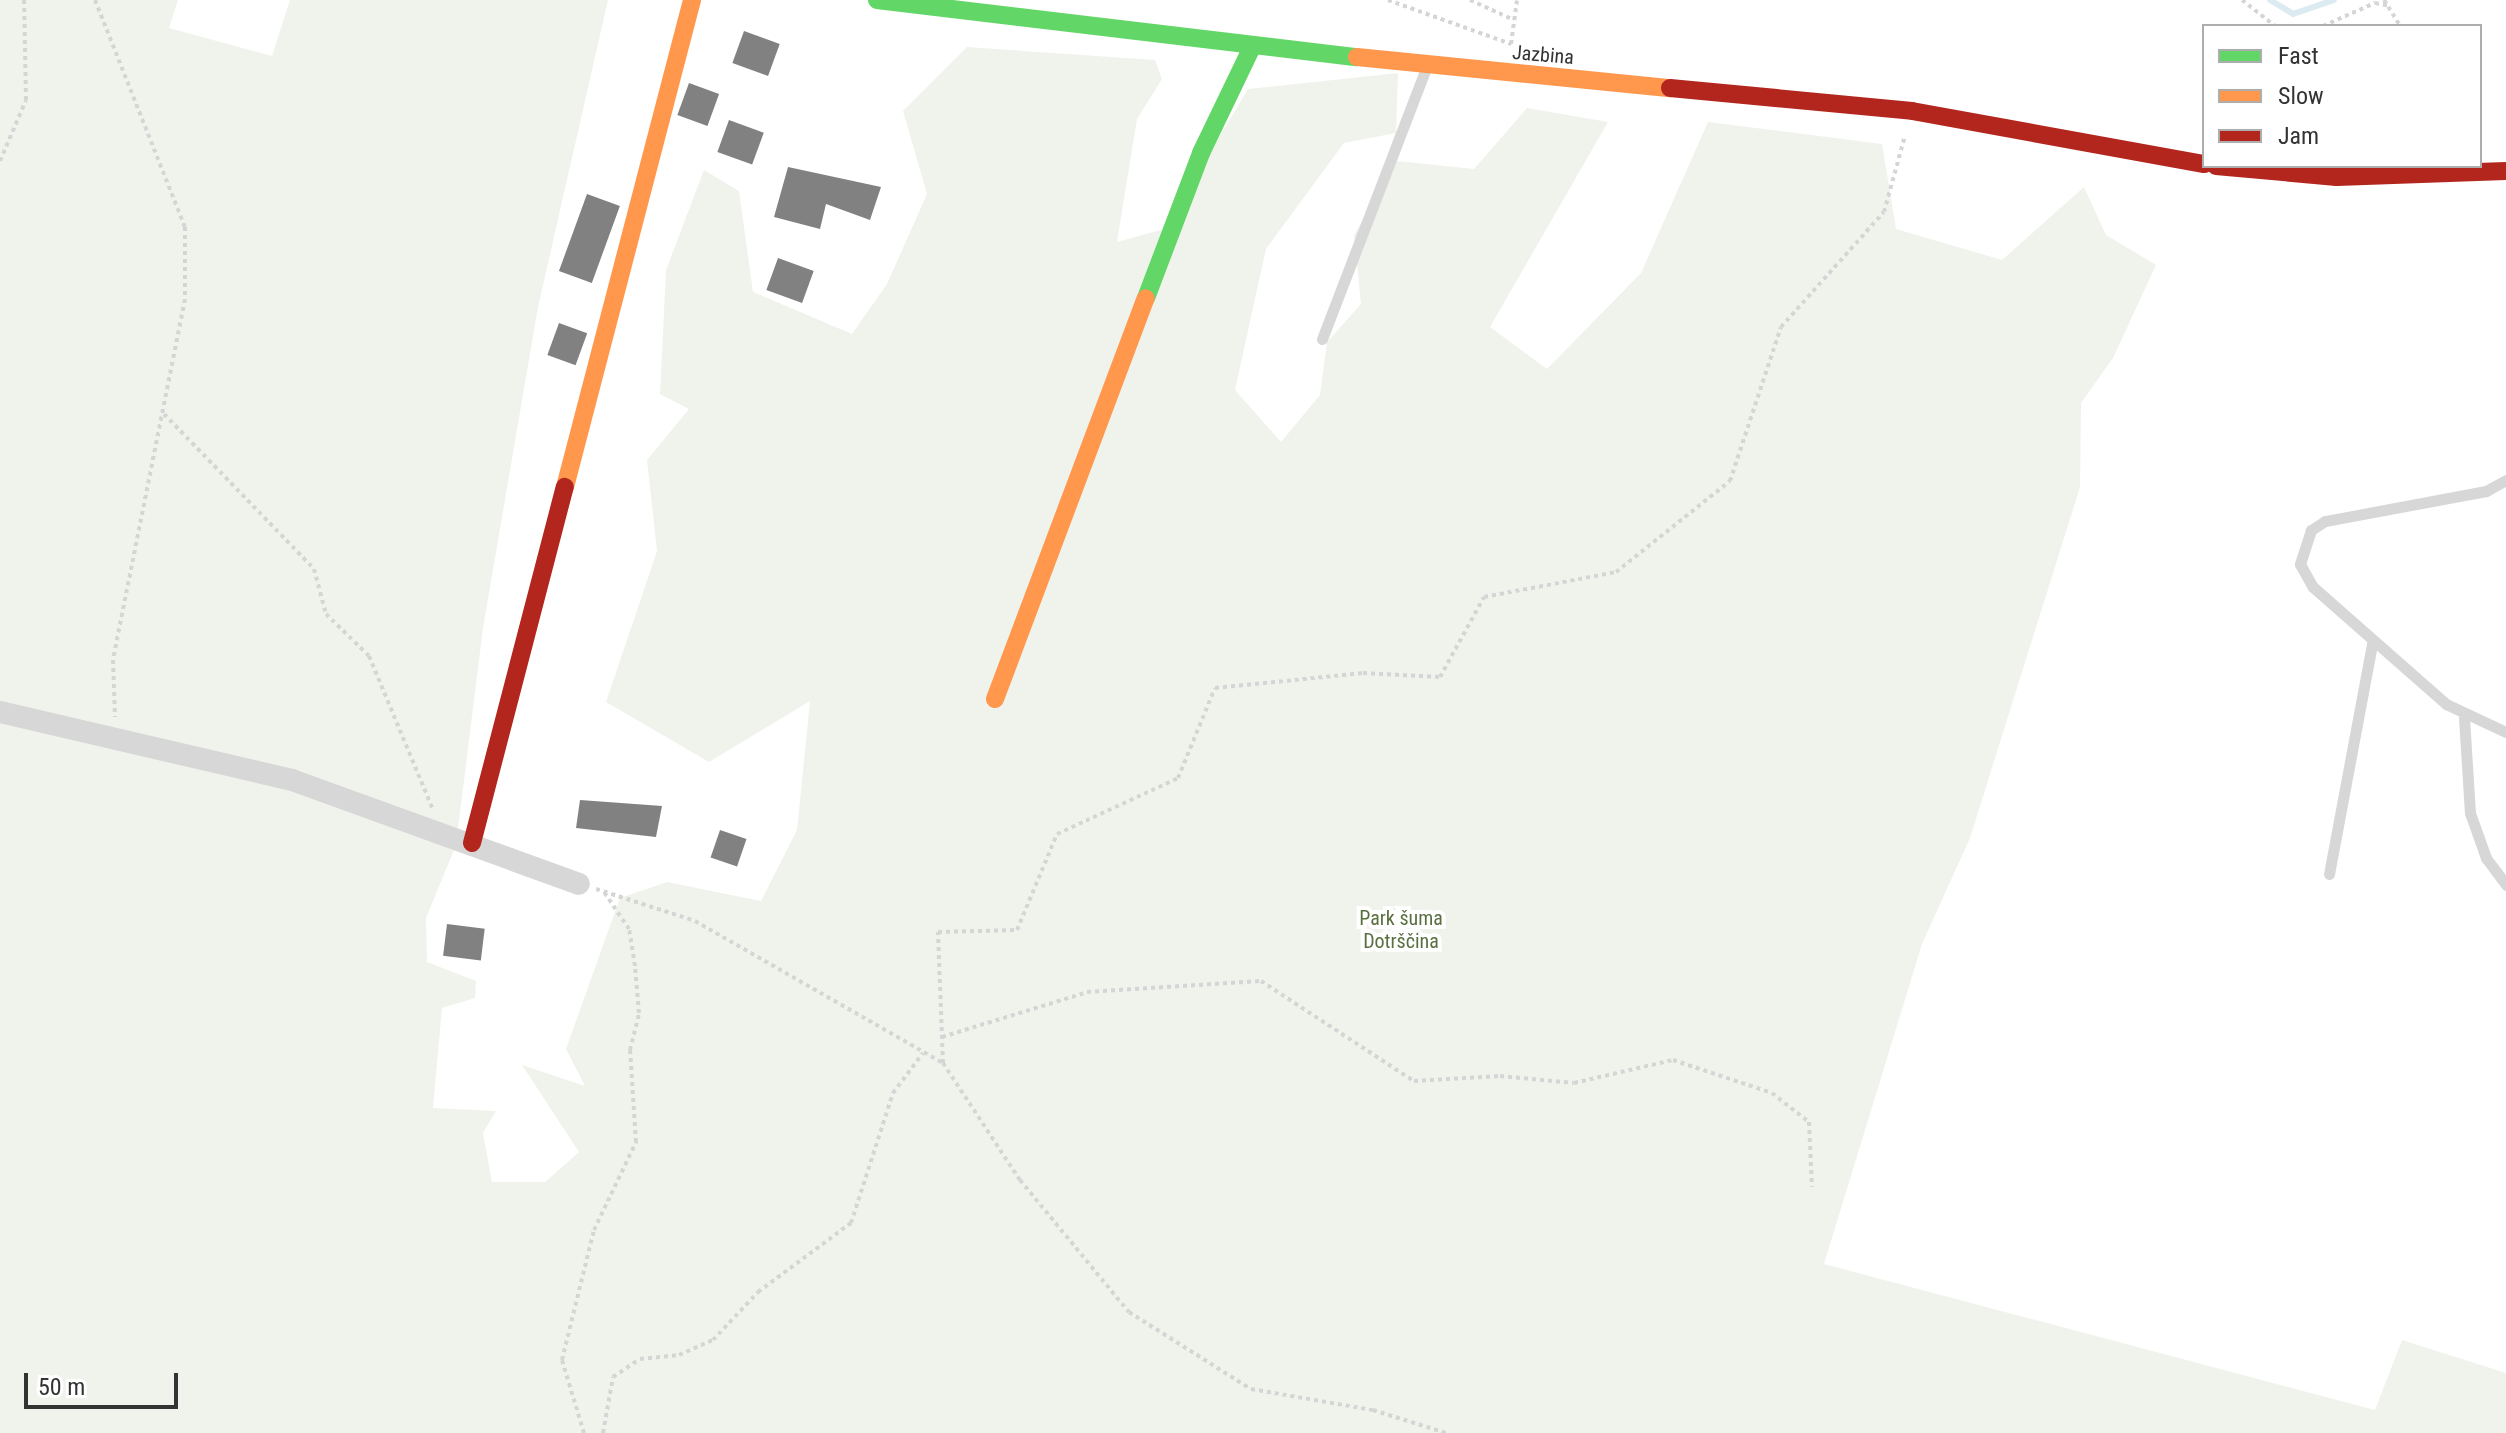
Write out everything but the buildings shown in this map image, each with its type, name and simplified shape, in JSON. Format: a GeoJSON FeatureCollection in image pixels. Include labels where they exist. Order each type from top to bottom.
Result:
{"type":"FeatureCollection","features":[{"type":"Feature","properties":{"kind":"street"},"geometry":{"type":"LineString","coordinates":[[472,843],[692,0]]}},
{"type":"Feature","properties":{"kind":"street","name":"Jazbina"},"geometry":{"type":"LineString","coordinates":[[877,0],[1252,47],[1912,111],[2202,164]]}},
{"type":"Feature","properties":{"kind":"street"},"geometry":{"type":"LineString","coordinates":[[995,699],[1201,153],[1252,47]]}},
{"type":"Feature","properties":{"kind":"street"},"geometry":{"type":"LineString","coordinates":[[2238,168],[2337,177],[2506,171]]}},
{"type":"Feature","properties":{"kind":"street"},"geometry":{"type":"LineString","coordinates":[[0,712],[116,743],[292,780],[579,884]]}},
{"type":"Feature","properties":{"kind":"lane"},"geometry":{"type":"LineString","coordinates":[[1322,339],[1427,65]]}},
{"type":"Feature","properties":{"kind":"lane"},"geometry":{"type":"LineString","coordinates":[[2506,480],[2486,491],[2325,521],[2311,530],[2300,564],[2307,575],[2373,640],[2464,718],[2506,732]]}},
{"type":"Feature","properties":{"kind":"lane"},"geometry":{"type":"LineString","coordinates":[[2329,874],[2373,640]]}},
{"type":"Feature","properties":{"kind":"lane"},"geometry":{"type":"LineString","coordinates":[[2464,718],[2470,813],[2506,885]]}},
{"type":"Feature","properties":{"kind":"path"},"geometry":{"type":"LineString","coordinates":[[0,161],[26,100],[24,0]]}},
{"type":"Feature","properties":{"kind":"path"},"geometry":{"type":"LineString","coordinates":[[95,0],[185,227],[185,299],[113,660],[116,743]]}},
{"type":"Feature","properties":{"kind":"path"},"geometry":{"type":"LineString","coordinates":[[1388,0],[1511,44]]}},
{"type":"Feature","properties":{"kind":"path"},"geometry":{"type":"LineString","coordinates":[[1470,0],[1514,20]]}},
{"type":"Feature","properties":{"kind":"path"},"geometry":{"type":"LineString","coordinates":[[1512,74],[1511,44],[1517,0]]}},
{"type":"Feature","properties":{"kind":"path"},"geometry":{"type":"LineString","coordinates":[[2242,0],[2272,24]]}},
{"type":"Feature","properties":{"kind":"path"},"geometry":{"type":"LineString","coordinates":[[2384,0],[2399,24]]}},
{"type":"Feature","properties":{"kind":"path"},"geometry":{"type":"LineString","coordinates":[[2328,24],[2375,3],[2390,6]]}},
{"type":"Feature","properties":{"kind":"path"},"geometry":{"type":"LineString","coordinates":[[943,1063],[938,932],[1017,930],[1057,834],[1178,778],[1215,688],[1363,673],[1440,677],[1484,597],[1616,572],[1730,481],[1781,327],[1884,212],[1912,111]]}},
{"type":"Feature","properties":{"kind":"path"},"geometry":{"type":"LineString","coordinates":[[164,414],[314,569],[326,614],[369,656],[421,766],[439,832]]}},
{"type":"Feature","properties":{"kind":"path"},"geometry":{"type":"LineString","coordinates":[[579,884],[695,921],[943,1063],[1020,1180],[1129,1312],[1251,1389],[1373,1410],[1446,1433]]}},
{"type":"Feature","properties":{"kind":"path"},"geometry":{"type":"LineString","coordinates":[[584,1433],[562,1360],[594,1230],[636,1142],[630,1050],[639,1013],[635,966],[629,929],[604,892]]}},
{"type":"Feature","properties":{"kind":"path"},"geometry":{"type":"LineString","coordinates":[[942,1037],[1087,992],[1261,981],[1414,1081],[1500,1076],[1574,1083],[1673,1060],[1772,1093],[1809,1122],[1812,1187]]}},
{"type":"Feature","properties":{"kind":"path"},"geometry":{"type":"LineString","coordinates":[[603,1433],[613,1377],[640,1359],[679,1355],[713,1340],[758,1292],[851,1223],[893,1093],[923,1053]]}},
{"type":"Feature","properties":{"kind":"green space","name":"Park šuma Dotrščina"},"geometry":{"type":"Polygon","coordinates":[[[0,0],[178,0],[169,28],[272,56],[290,0],[608,0],[538,307],[483,628],[456,845],[426,918],[427,962],[476,981],[475,998],[442,1008],[433,1108],[496,1111],[483,1133],[492,1182],[545,1182],[579,1152],[522,1065],[585,1086],[566,1049],[620,898],[667,882],[761,901],[797,830],[810,701],[709,762],[606,702],[657,551],[647,460],[689,409],[660,394],[666,270],[704,170],[739,191],[753,292],[852,334],[887,284],[927,194],[903,111],[967,47],[1155,60],[1162,79],[1137,119],[1117,242],[1164,229],[1248,89],[1398,73],[1396,133],[1344,143],[1266,249],[1235,390],[1281,442],[1320,395],[1327,342],[1361,304],[1354,235],[1397,161],[1474,169],[1527,108],[1608,122],[1490,327],[1547,369],[1641,273],[1708,122],[1882,144],[1896,229],[2002,260],[2084,187],[2106,235],[2156,265],[2113,358],[2081,403],[2080,487],[1970,838],[1922,944],[1824,1264],[2375,1410],[2402,1340],[2506,1373],[2506,1433],[0,1433],[0,0]]]}},
{"type":"Feature","properties":{"kind":"waterway"},"geometry":{"type":"LineString","coordinates":[[2270,0],[2293,14],[2334,0]]}},
{"type":"Feature","properties":{"kind":"traffic: fast"},"geometry":{"type":"LineString","coordinates":[[877,0],[1357,57]]}},
{"type":"Feature","properties":{"kind":"traffic: fast"},"geometry":{"type":"LineString","coordinates":[[1146,298],[1201,153],[1252,47]]}},
{"type":"Feature","properties":{"kind":"traffic: slow"},"geometry":{"type":"LineString","coordinates":[[565,487],[692,0]]}},
{"type":"Feature","properties":{"kind":"traffic: slow"},"geometry":{"type":"LineString","coordinates":[[1357,57],[1670,88]]}},
{"type":"Feature","properties":{"kind":"traffic: slow"},"geometry":{"type":"LineString","coordinates":[[995,699],[1146,298]]}},
{"type":"Feature","properties":{"kind":"traffic: jam"},"geometry":{"type":"LineString","coordinates":[[1670,88],[1912,111],[2202,164]]}},
{"type":"Feature","properties":{"kind":"traffic: jam"},"geometry":{"type":"LineString","coordinates":[[2238,168],[2337,177],[2506,171]]}},
{"type":"Feature","properties":{"kind":"traffic: jam"},"geometry":{"type":"LineString","coordinates":[[472,843],[565,487]]}}]}
